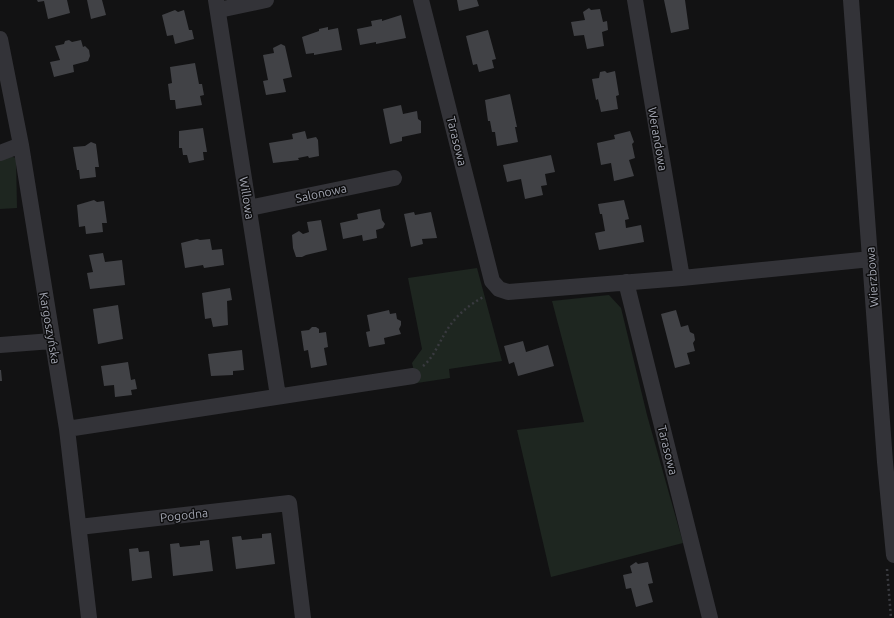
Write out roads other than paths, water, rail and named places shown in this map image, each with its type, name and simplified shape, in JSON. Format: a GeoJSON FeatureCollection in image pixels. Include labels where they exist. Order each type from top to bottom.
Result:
{"type":"FeatureCollection","features":[{"type":"Feature","properties":{"kind":"street"},"geometry":{"type":"LineString","coordinates":[[217,5],[266,0]]}},
{"type":"Feature","properties":{"kind":"street","name":"Tarasowa"},"geometry":{"type":"LineString","coordinates":[[421,0],[496,285],[508,292],[626,282],[710,618]]}},
{"type":"Feature","properties":{"kind":"street","name":"Werandowa"},"geometry":{"type":"LineString","coordinates":[[635,0],[682,278]]}},
{"type":"Feature","properties":{"kind":"street","name":"Wierzbowa"},"geometry":{"type":"LineString","coordinates":[[851,0],[885,462],[894,555]]}},
{"type":"Feature","properties":{"kind":"street","name":"Willowa"},"geometry":{"type":"LineString","coordinates":[[217,5],[278,396]]}},
{"type":"Feature","properties":{"kind":"street","name":"Kargoszyńska"},"geometry":{"type":"LineString","coordinates":[[0,39],[21,145],[67,429],[89,618]]}},
{"type":"Feature","properties":{"kind":"street"},"geometry":{"type":"LineString","coordinates":[[0,153],[21,145]]}},
{"type":"Feature","properties":{"kind":"street","name":"Salonowa"},"geometry":{"type":"LineString","coordinates":[[249,208],[394,178]]}},
{"type":"Feature","properties":{"kind":"street"},"geometry":{"type":"LineString","coordinates":[[626,282],[682,278],[871,258]]}},
{"type":"Feature","properties":{"kind":"street"},"geometry":{"type":"LineString","coordinates":[[0,345],[52,341]]}},
{"type":"Feature","properties":{"kind":"street"},"geometry":{"type":"LineString","coordinates":[[67,429],[413,376]]}},
{"type":"Feature","properties":{"kind":"street","name":"Pogodna"},"geometry":{"type":"LineString","coordinates":[[79,527],[289,503],[303,618]]}}]}
